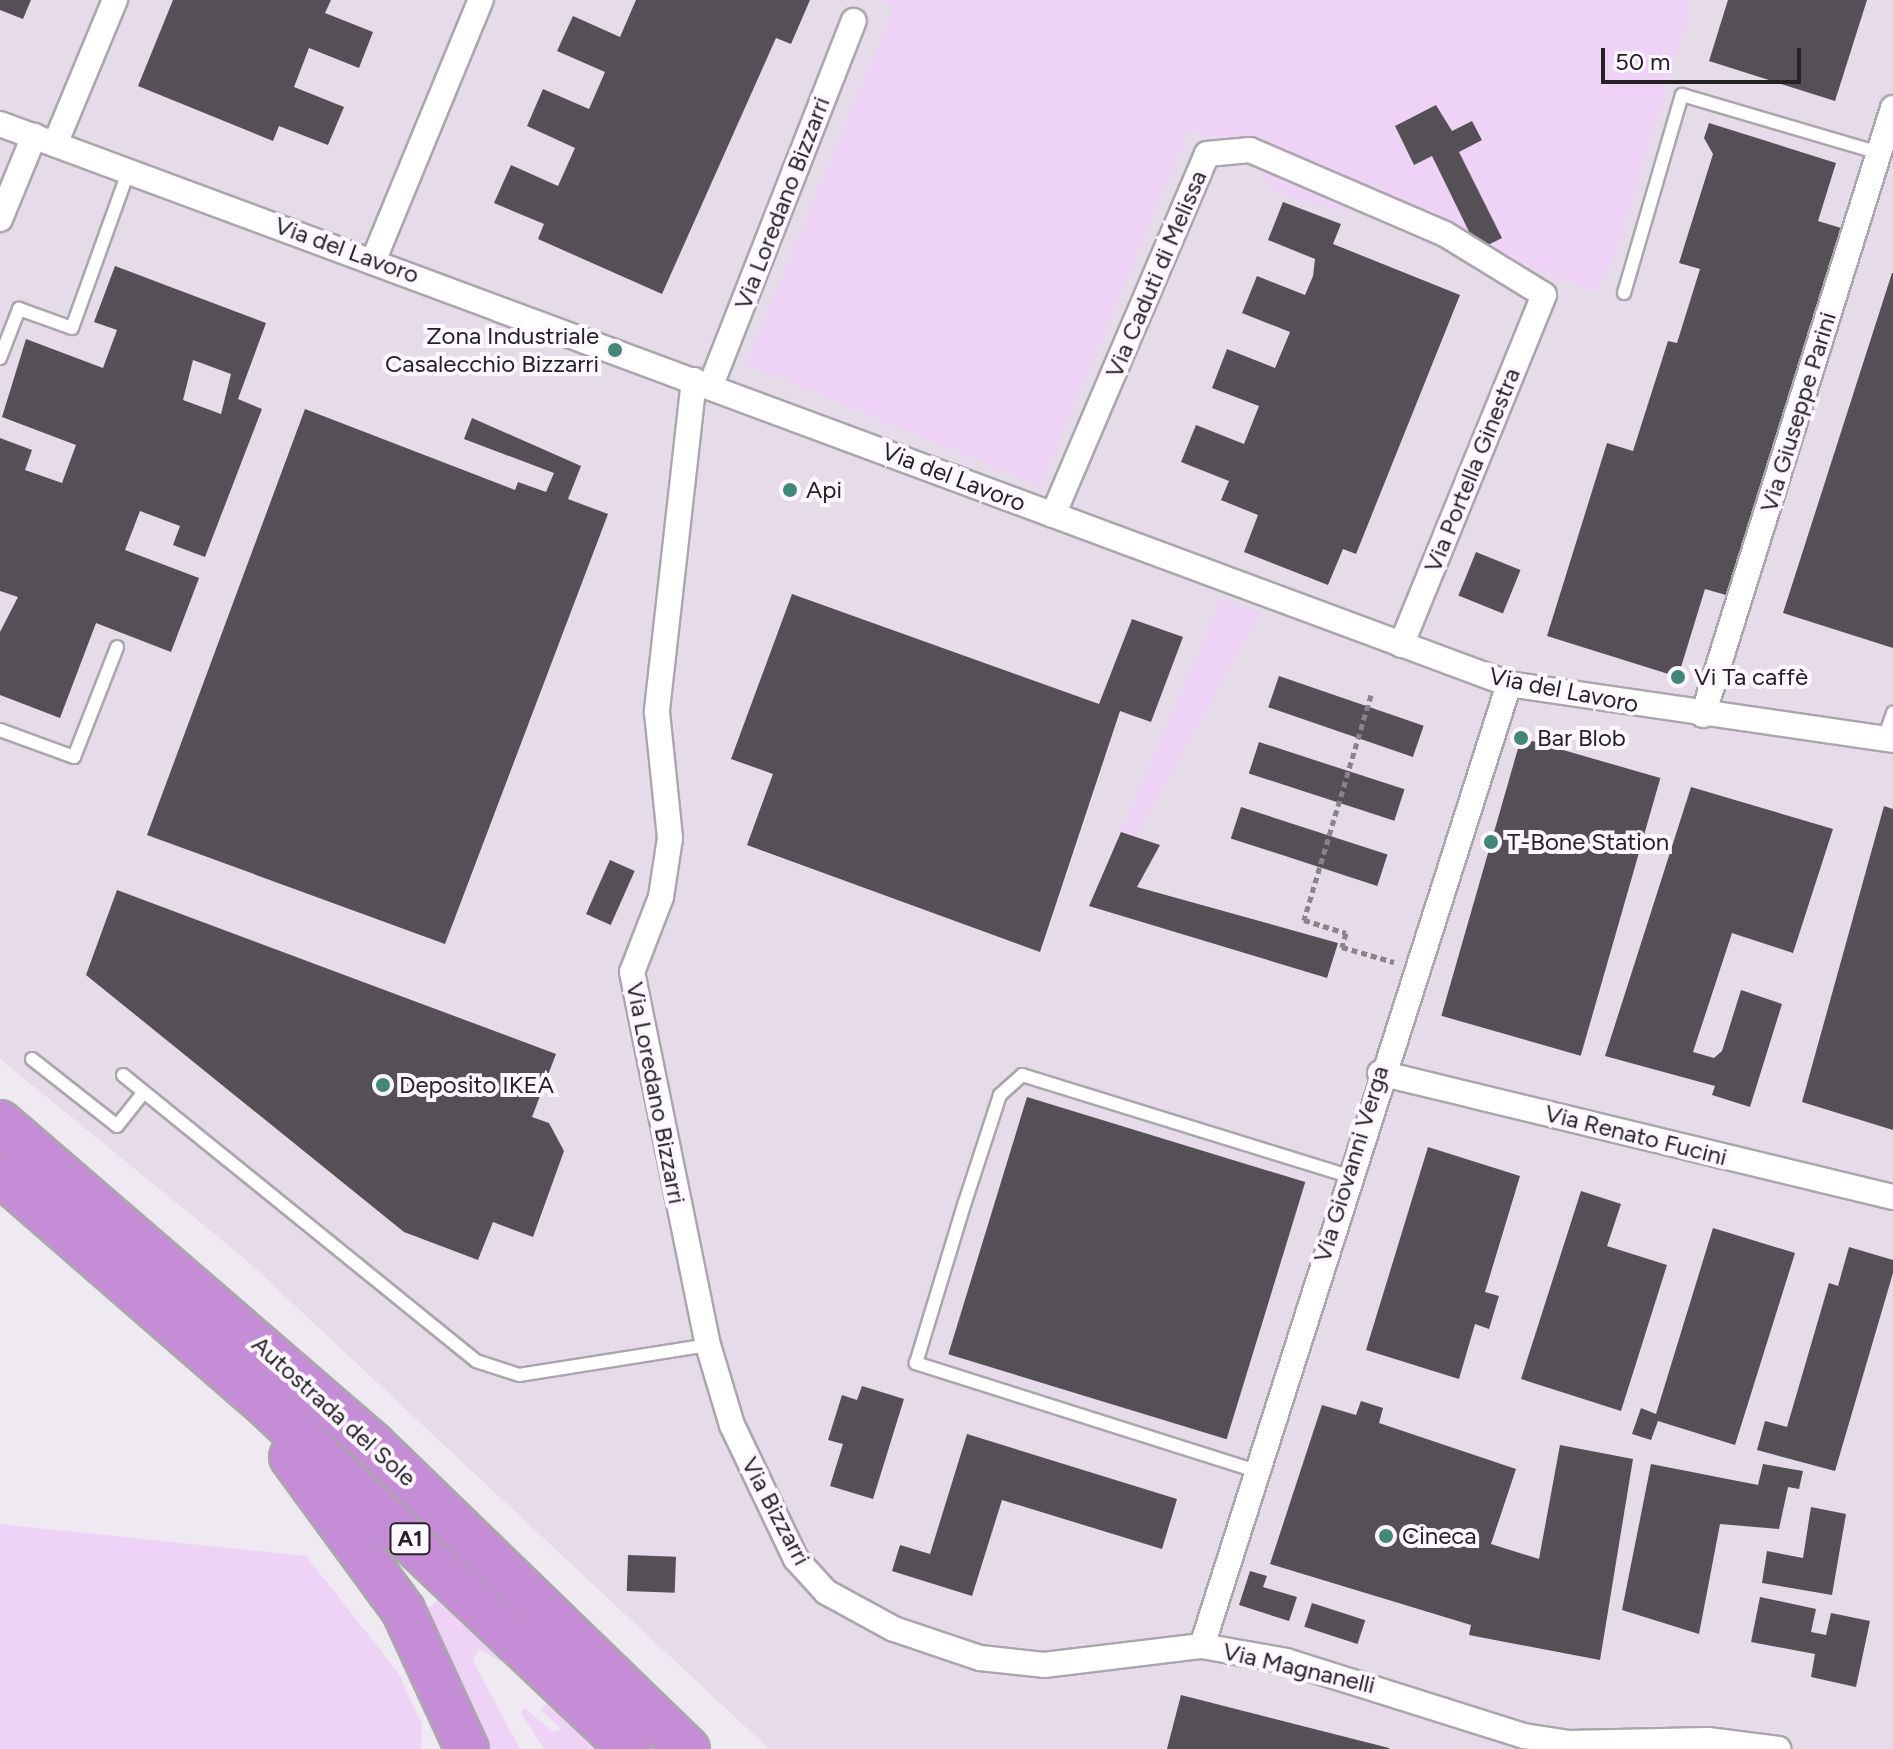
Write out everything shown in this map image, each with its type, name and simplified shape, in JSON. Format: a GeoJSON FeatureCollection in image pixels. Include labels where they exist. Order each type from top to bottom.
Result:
{"type":"FeatureCollection","features":[{"type":"Feature","properties":{"kind":"highway","name":"Autostrada del Sole"},"geometry":{"type":"LineString","coordinates":[[0,1122],[374,1445],[688,1749]]}},
{"type":"Feature","properties":{"kind":"highway","name":"Autostrada del Sole"},"geometry":{"type":"LineString","coordinates":[[0,1174],[186,1334],[629,1749]]}},
{"type":"Feature","properties":{"kind":"highway"},"geometry":{"type":"LineString","coordinates":[[186,1334],[304,1472],[403,1610],[467,1749]]}},
{"type":"Feature","properties":{"kind":"street"},"geometry":{"type":"LineString","coordinates":[[0,219],[45,140],[115,0]]}},
{"type":"Feature","properties":{"kind":"street"},"geometry":{"type":"LineString","coordinates":[[374,259],[481,0]]}},
{"type":"Feature","properties":{"kind":"street","name":"Via Loredano Bizzarri"},"geometry":{"type":"LineString","coordinates":[[732,1425],[708,1345],[632,972],[661,897],[670,838],[657,712],[702,382],[854,21]]}},
{"type":"Feature","properties":{"kind":"street","name":"Via Giuseppe Parini"},"geometry":{"type":"LineString","coordinates":[[1703,715],[1893,108]]}},
{"type":"Feature","properties":{"kind":"street","name":"Via del Lavoro"},"geometry":{"type":"LineString","coordinates":[[0,124],[374,259],[1509,684],[1889,740]]}},
{"type":"Feature","properties":{"kind":"street","name":"Via Caduti di Melissa"},"geometry":{"type":"LineString","coordinates":[[1053,515],[1207,154],[1250,150],[1445,234],[1544,295]]}},
{"type":"Feature","properties":{"kind":"street","name":"Via Portella Ginestra"},"geometry":{"type":"LineString","coordinates":[[1401,645],[1544,295]]}},
{"type":"Feature","properties":{"kind":"street","name":"Via Giovanni Verga"},"geometry":{"type":"LineString","coordinates":[[1202,1646],[1380,1073],[1509,684]]}},
{"type":"Feature","properties":{"kind":"street","name":"Via Renato Fucini"},"geometry":{"type":"LineString","coordinates":[[1380,1073],[1893,1197]]}},
{"type":"Feature","properties":{"kind":"street","name":"Via Bizzarri"},"geometry":{"type":"LineString","coordinates":[[732,1425],[796,1559],[826,1592]]}},
{"type":"Feature","properties":{"kind":"street","name":"Via Magnanelli"},"geometry":{"type":"LineString","coordinates":[[826,1592],[894,1629],[980,1658],[1044,1665],[1202,1646],[1299,1664],[1524,1736],[1569,1743],[1708,1740],[1778,1749]]}},
{"type":"Feature","properties":{"kind":"lane"},"geometry":{"type":"LineString","coordinates":[[1624,293],[1682,95],[1879,153]]}},
{"type":"Feature","properties":{"kind":"lane"},"geometry":{"type":"LineString","coordinates":[[0,358],[19,309],[72,328],[129,170]]}},
{"type":"Feature","properties":{"kind":"lane"},"geometry":{"type":"LineString","coordinates":[[0,730],[74,757],[117,647]]}},
{"type":"Feature","properties":{"kind":"lane"},"geometry":{"type":"LineString","coordinates":[[1889,740],[1893,713]]}},
{"type":"Feature","properties":{"kind":"lane"},"geometry":{"type":"LineString","coordinates":[[32,1059],[117,1126],[144,1092]]}},
{"type":"Feature","properties":{"kind":"lane"},"geometry":{"type":"LineString","coordinates":[[123,1075],[487,1366],[538,1374],[708,1345]]}},
{"type":"Feature","properties":{"kind":"lane"},"geometry":{"type":"LineString","coordinates":[[1256,1471],[916,1363],[965,1202],[1000,1095],[1022,1075],[1348,1176]]}},
{"type":"Feature","properties":{"kind":"path"},"geometry":{"type":"LineString","coordinates":[[1371,695],[1304,920],[1346,933],[1342,947],[1415,967]]}},
{"type":"Feature","properties":{"kind":"shaded area"},"geometry":{"type":"Polygon","coordinates":[[[0,0],[878,0],[1595,292],[1687,0],[1893,0],[1893,1749],[769,1749],[244,1258],[0,1059],[0,0]]]}},
{"type":"Feature","properties":{"kind":"shaded area"},"geometry":{"type":"Polygon","coordinates":[[[878,0],[1687,0],[1688,17],[1618,247],[1596,293],[1472,243],[1427,246],[1420,222],[1379,205],[1343,211],[1270,190],[1259,157],[1190,129],[1040,486],[746,364],[894,7],[878,0]]]}},
{"type":"Feature","properties":{"kind":"shaded area"},"geometry":{"type":"Polygon","coordinates":[[[1221,600],[1261,612],[1136,837],[1121,832],[1221,600]]]}},
{"type":"Feature","properties":{"kind":"shaded area"},"geometry":{"type":"Polygon","coordinates":[[[0,1524],[306,1556],[397,1671],[422,1724],[421,1749],[0,1749],[0,1524]]]}},
{"type":"Feature","properties":{"kind":"shaded area"},"geometry":{"type":"Polygon","coordinates":[[[411,1593],[430,1608],[439,1598],[514,1669],[479,1649],[473,1661],[520,1749],[482,1749],[411,1593]]]}},
{"type":"Feature","properties":{"kind":"shaded area"},"geometry":{"type":"Polygon","coordinates":[[[547,1702],[594,1749],[544,1749],[521,1713],[524,1708],[554,1732],[561,1729],[541,1710],[547,1702]]]}},
{"type":"Feature","properties":{"kind":"building"},"geometry":{"type":"Polygon","coordinates":[[[0,0],[31,0],[23,19],[0,10],[0,0]]]}},
{"type":"Feature","properties":{"kind":"building"},"geometry":{"type":"Polygon","coordinates":[[[173,0],[331,0],[325,13],[373,32],[359,68],[309,48],[294,87],[344,107],[328,145],[279,126],[273,141],[138,86],[173,0]]]}},
{"type":"Feature","properties":{"kind":"building"},"geometry":{"type":"Polygon","coordinates":[[[636,0],[810,0],[791,44],[776,38],[662,294],[538,239],[544,224],[494,203],[511,165],[558,186],[575,148],[527,126],[543,89],[589,109],[605,72],[557,51],[573,16],[620,37],[636,0]]]}},
{"type":"Feature","properties":{"kind":"building"},"geometry":{"type":"Polygon","coordinates":[[[1728,0],[1867,0],[1835,101],[1709,61],[1728,0]]]}},
{"type":"Feature","properties":{"kind":"building"},"geometry":{"type":"Polygon","coordinates":[[[1436,105],[1452,131],[1472,121],[1482,140],[1459,152],[1502,238],[1478,250],[1432,156],[1414,165],[1395,126],[1436,105]]]}},
{"type":"Feature","properties":{"kind":"building"},"geometry":{"type":"Polygon","coordinates":[[[1709,123],[1836,163],[1818,221],[1841,228],[1726,595],[1705,589],[1678,677],[1547,636],[1607,443],[1633,451],[1668,341],[1677,343],[1700,269],[1679,263],[1713,154],[1704,138],[1709,123]]]}},
{"type":"Feature","properties":{"kind":"building"},"geometry":{"type":"Polygon","coordinates":[[[1283,202],[1341,224],[1333,244],[1460,295],[1356,554],[1343,549],[1328,585],[1244,552],[1258,515],[1221,500],[1229,481],[1181,462],[1196,425],[1244,444],[1259,406],[1212,388],[1227,349],[1275,368],[1290,332],[1242,313],[1257,276],[1305,295],[1313,276],[1315,259],[1268,240],[1283,202]]]}},
{"type":"Feature","properties":{"kind":"building"},"geometry":{"type":"Polygon","coordinates":[[[115,266],[266,323],[238,399],[262,409],[205,557],[173,545],[180,526],[140,511],[125,550],[199,578],[171,652],[96,623],[60,718],[0,695],[0,632],[18,597],[0,591],[0,438],[32,450],[25,470],[62,483],[76,445],[2,417],[26,339],[103,368],[117,330],[94,322],[115,266]],[[193,360],[183,400],[221,414],[231,374],[193,360]]]}},
{"type":"Feature","properties":{"kind":"building"},"geometry":{"type":"Polygon","coordinates":[[[1893,273],[1893,648],[1783,613],[1893,273]]]}},
{"type":"Feature","properties":{"kind":"building"},"geometry":{"type":"Polygon","coordinates":[[[305,409],[515,490],[518,482],[546,492],[554,473],[464,439],[472,418],[581,466],[568,499],[608,514],[445,944],[147,835],[305,409]]]}},
{"type":"Feature","properties":{"kind":"building"},"geometry":{"type":"Polygon","coordinates":[[[1476,552],[1521,570],[1503,614],[1458,596],[1476,552]]]}},
{"type":"Feature","properties":{"kind":"building"},"geometry":{"type":"Polygon","coordinates":[[[792,594],[1099,704],[1132,619],[1183,637],[1151,722],[1120,711],[1040,952],[747,845],[773,774],[731,759],[792,594]]]}},
{"type":"Feature","properties":{"kind":"building"},"geometry":{"type":"Polygon","coordinates":[[[1279,676],[1424,726],[1413,757],[1268,707],[1279,676]]]}},
{"type":"Feature","properties":{"kind":"building"},"geometry":{"type":"Polygon","coordinates":[[[1521,738],[1660,778],[1581,1056],[1441,1016],[1521,738]]]}},
{"type":"Feature","properties":{"kind":"building"},"geometry":{"type":"Polygon","coordinates":[[[1259,742],[1405,789],[1394,821],[1249,773],[1259,742]]]}},
{"type":"Feature","properties":{"kind":"building"},"geometry":{"type":"Polygon","coordinates":[[[1691,787],[1833,829],[1793,953],[1732,933],[1693,1052],[1714,1058],[1722,1051],[1741,990],[1782,1004],[1750,1107],[1712,1095],[1715,1086],[1605,1056],[1691,787]]]}},
{"type":"Feature","properties":{"kind":"building"},"geometry":{"type":"Polygon","coordinates":[[[1884,806],[1893,809],[1893,1130],[1802,1102],[1884,806]]]}},
{"type":"Feature","properties":{"kind":"building"},"geometry":{"type":"Polygon","coordinates":[[[1241,807],[1387,855],[1377,886],[1231,838],[1241,807]]]}},
{"type":"Feature","properties":{"kind":"building"},"geometry":{"type":"Polygon","coordinates":[[[1121,832],[1160,845],[1137,887],[1338,943],[1327,978],[1089,906],[1121,832]]]}},
{"type":"Feature","properties":{"kind":"building"},"geometry":{"type":"Polygon","coordinates":[[[610,860],[635,871],[611,925],[586,914],[610,860]]]}},
{"type":"Feature","properties":{"kind":"building","name":"Deposito IKEA"},"geometry":{"type":"Polygon","coordinates":[[[117,890],[556,1054],[532,1117],[549,1123],[564,1151],[533,1237],[493,1222],[478,1260],[404,1232],[86,975],[117,890]]]}},
{"type":"Feature","properties":{"kind":"building"},"geometry":{"type":"Polygon","coordinates":[[[1027,1097],[1305,1182],[1227,1439],[948,1354],[1027,1097]]]}},
{"type":"Feature","properties":{"kind":"building"},"geometry":{"type":"Polygon","coordinates":[[[1428,1147],[1520,1176],[1485,1292],[1499,1296],[1489,1329],[1475,1324],[1459,1379],[1366,1350],[1428,1147]]]}},
{"type":"Feature","properties":{"kind":"building"},"geometry":{"type":"Polygon","coordinates":[[[1581,1191],[1621,1204],[1607,1246],[1667,1265],[1621,1411],[1521,1379],[1581,1191]]]}},
{"type":"Feature","properties":{"kind":"building"},"geometry":{"type":"Polygon","coordinates":[[[1713,1228],[1795,1253],[1735,1445],[1658,1421],[1651,1440],[1632,1434],[1641,1408],[1656,1414],[1713,1228]]]}},
{"type":"Feature","properties":{"kind":"building"},"geometry":{"type":"Polygon","coordinates":[[[1849,1247],[1893,1260],[1893,1273],[1835,1471],[1757,1450],[1765,1421],[1787,1427],[1829,1283],[1838,1286],[1849,1247]]]}},
{"type":"Feature","properties":{"kind":"building"},"geometry":{"type":"Polygon","coordinates":[[[862,1386],[904,1399],[873,1499],[830,1486],[843,1444],[828,1440],[842,1395],[857,1400],[862,1386]]]}},
{"type":"Feature","properties":{"kind":"building","name":"Cineca"},"geometry":{"type":"Polygon","coordinates":[[[1361,1401],[1383,1408],[1379,1423],[1516,1469],[1491,1544],[1539,1559],[1560,1445],[1633,1459],[1600,1660],[1469,1635],[1471,1625],[1270,1564],[1322,1405],[1356,1415],[1361,1401]]]}},
{"type":"Feature","properties":{"kind":"building"},"geometry":{"type":"Polygon","coordinates":[[[967,1434],[1177,1499],[1162,1549],[1002,1500],[972,1596],[892,1571],[900,1545],[930,1554],[967,1434]]]}},
{"type":"Feature","properties":{"kind":"building"},"geometry":{"type":"Polygon","coordinates":[[[1651,1464],[1758,1485],[1763,1464],[1803,1471],[1799,1489],[1788,1487],[1779,1529],[1720,1524],[1699,1634],[1622,1610],[1651,1464]]]}},
{"type":"Feature","properties":{"kind":"building"},"geometry":{"type":"Polygon","coordinates":[[[1811,1507],[1846,1514],[1832,1595],[1762,1583],[1767,1551],[1803,1558],[1811,1507]]]}},
{"type":"Feature","properties":{"kind":"building"},"geometry":{"type":"Polygon","coordinates":[[[628,1555],[676,1557],[675,1593],[627,1591],[628,1555]]]}},
{"type":"Feature","properties":{"kind":"building"},"geometry":{"type":"Polygon","coordinates":[[[1250,1571],[1267,1576],[1263,1587],[1297,1597],[1289,1621],[1239,1605],[1250,1571]]]}},
{"type":"Feature","properties":{"kind":"building"},"geometry":{"type":"Polygon","coordinates":[[[1760,1597],[1816,1609],[1811,1632],[1826,1635],[1831,1613],[1870,1621],[1856,1687],[1811,1677],[1815,1654],[1751,1642],[1760,1597]]]}},
{"type":"Feature","properties":{"kind":"building"},"geometry":{"type":"Polygon","coordinates":[[[1312,1603],[1365,1620],[1358,1644],[1304,1627],[1312,1603]]]}},
{"type":"Feature","properties":{"kind":"building"},"geometry":{"type":"Polygon","coordinates":[[[1181,1695],[1389,1748],[1389,1749],[1167,1749],[1181,1695]]]}},
{"type":"Feature","properties":{"kind":"place","name":"Zona Industriale Casalecchio Bizzarri"},"geometry":{"type":"Point","coordinates":[615,350]}},
{"type":"Feature","properties":{"kind":"place","name":"Api"},"geometry":{"type":"Point","coordinates":[790,490]}},
{"type":"Feature","properties":{"kind":"place","name":"Vi Ta caffè"},"geometry":{"type":"Point","coordinates":[1678,677]}},
{"type":"Feature","properties":{"kind":"place","name":"Bar Blob"},"geometry":{"type":"Point","coordinates":[1521,738]}},
{"type":"Feature","properties":{"kind":"place","name":"T-Bone Station"},"geometry":{"type":"Point","coordinates":[1491,842]}},
{"type":"Feature","properties":{"kind":"place","name":"Deposito IKEA"},"geometry":{"type":"Point","coordinates":[383,1085]}},
{"type":"Feature","properties":{"kind":"place","name":"Cineca"},"geometry":{"type":"Point","coordinates":[1386,1536]}}]}
